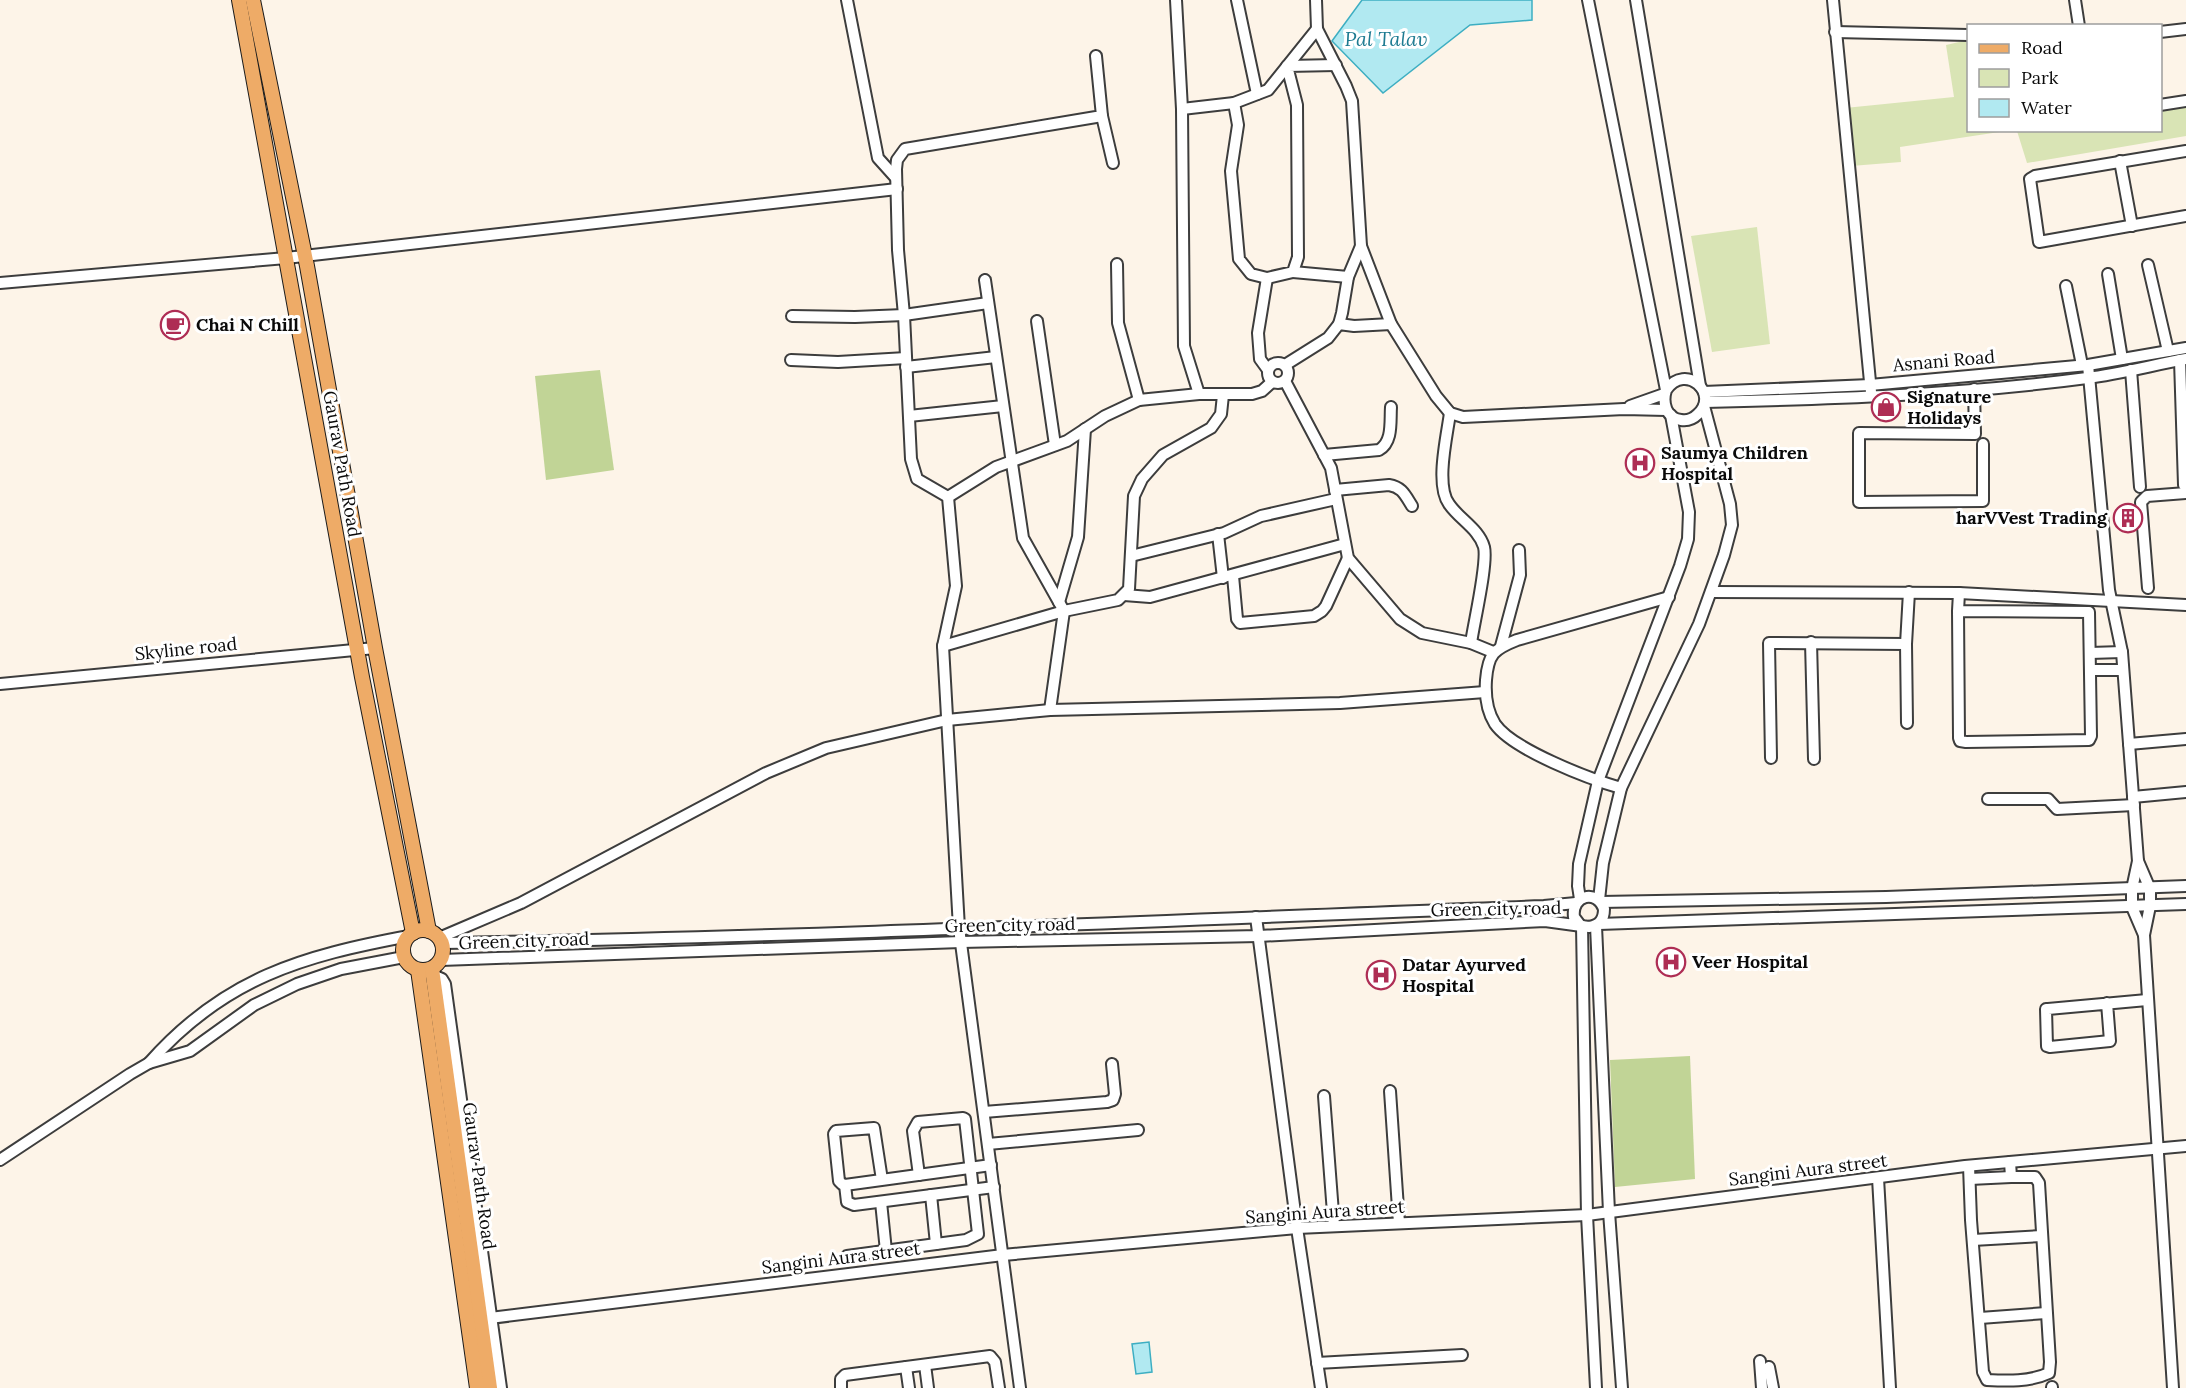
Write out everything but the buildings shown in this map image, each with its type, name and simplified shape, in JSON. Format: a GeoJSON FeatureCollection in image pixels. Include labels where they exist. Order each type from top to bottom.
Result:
{"type":"FeatureCollection","features":[{"type":"Feature","properties":{"kind":"main road","name":"Gaurav Path Road"},"geometry":{"type":"LineString","coordinates":[[238,0],[411,935]]}},
{"type":"Feature","properties":{"kind":"main road","name":"Gaurav Path Road"},"geometry":{"type":"LineString","coordinates":[[252,0],[305,255],[375,648],[437,938]]}},
{"type":"Feature","properties":{"kind":"main road"},"geometry":{"type":"LineString","coordinates":[[421,930],[437,938],[443,955],[431,968],[411,967],[404,957],[403,948],[411,935],[421,930]]}},
{"type":"Feature","properties":{"kind":"main road","name":"Gaurav Path Road"},"geometry":{"type":"LineString","coordinates":[[431,968],[490,1388]]}},
{"type":"Feature","properties":{"kind":"main road","name":"Gaurav Path Road"},"geometry":{"type":"LineString","coordinates":[[477,1388],[480,1319]]}},
{"type":"Feature","properties":{"kind":"street"},"geometry":{"type":"LineString","coordinates":[[847,0],[878,158],[897,184]]}},
{"type":"Feature","properties":{"kind":"street"},"geometry":{"type":"LineString","coordinates":[[1176,0],[1182,109],[1184,346],[1199,394]]}},
{"type":"Feature","properties":{"kind":"street"},"geometry":{"type":"LineString","coordinates":[[1237,0],[1257,94]]}},
{"type":"Feature","properties":{"kind":"street"},"geometry":{"type":"LineString","coordinates":[[1316,0],[1317,29],[1346,86],[1354,114],[1361,246],[1391,324],[1436,396],[1450,413],[1463,417],[1624,409],[1669,413],[1677,419],[1696,417],[1703,397],[1695,382],[1682,379],[1675,381],[1665,392],[1624,409]]}},
{"type":"Feature","properties":{"kind":"street"},"geometry":{"type":"LineString","coordinates":[[1588,0],[1665,392],[1664,404],[1669,413],[1689,512],[1689,525],[1688,539],[1669,597],[1598,781],[1579,864],[1578,901],[1573,912],[1576,921],[1589,927],[2186,904]]}},
{"type":"Feature","properties":{"kind":"street"},"geometry":{"type":"LineString","coordinates":[[1622,1388],[1609,1212],[1598,925],[1604,914],[1600,901],[1603,863],[1622,788],[1700,624],[1732,525],[1730,504],[1703,397],[1636,0]]}},
{"type":"Feature","properties":{"kind":"street"},"geometry":{"type":"LineString","coordinates":[[1833,0],[1871,398]]}},
{"type":"Feature","properties":{"kind":"street"},"geometry":{"type":"LineString","coordinates":[[2075,0],[2079,24]]}},
{"type":"Feature","properties":{"kind":"street"},"geometry":{"type":"LineString","coordinates":[[1182,109],[1234,103],[1268,90],[1317,29]]}},
{"type":"Feature","properties":{"kind":"street"},"geometry":{"type":"LineString","coordinates":[[2162,32],[2186,29]]}},
{"type":"Feature","properties":{"kind":"street"},"geometry":{"type":"LineString","coordinates":[[1835,32],[1967,35]]}},
{"type":"Feature","properties":{"kind":"street"},"geometry":{"type":"LineString","coordinates":[[1096,57],[1102,116],[1113,163]]}},
{"type":"Feature","properties":{"kind":"street"},"geometry":{"type":"LineString","coordinates":[[1287,66],[1335,65]]}},
{"type":"Feature","properties":{"kind":"street"},"geometry":{"type":"LineString","coordinates":[[1287,66],[1297,105],[1298,257],[1293,272]]}},
{"type":"Feature","properties":{"kind":"street"},"geometry":{"type":"LineString","coordinates":[[2162,105],[2186,101]]}},
{"type":"Feature","properties":{"kind":"street"},"geometry":{"type":"LineString","coordinates":[[1234,103],[1238,125],[1231,171],[1239,259],[1251,274],[1267,278],[1293,272],[1348,277]]}},
{"type":"Feature","properties":{"kind":"street"},"geometry":{"type":"LineString","coordinates":[[948,497],[917,479],[911,459],[904,315],[898,250],[897,160],[905,149],[1102,116]]}},
{"type":"Feature","properties":{"kind":"street"},"geometry":{"type":"LineString","coordinates":[[2186,151],[2035,176],[2030,179],[2040,242],[2186,216]]}},
{"type":"Feature","properties":{"kind":"street"},"geometry":{"type":"LineString","coordinates":[[2120,161],[2132,226]]}},
{"type":"Feature","properties":{"kind":"street"},"geometry":{"type":"LineString","coordinates":[[0,283],[286,258],[897,184]]}},
{"type":"Feature","properties":{"kind":"street"},"geometry":{"type":"LineString","coordinates":[[1268,370],[1275,363],[1285,365],[1328,339],[1339,324],[1348,277],[1361,246]]}},
{"type":"Feature","properties":{"kind":"street"},"geometry":{"type":"LineString","coordinates":[[1117,264],[1118,323],[1139,400]]}},
{"type":"Feature","properties":{"kind":"street"},"geometry":{"type":"LineString","coordinates":[[2148,265],[2168,351]]}},
{"type":"Feature","properties":{"kind":"street"},"geometry":{"type":"LineString","coordinates":[[2108,274],[2122,359]]}},
{"type":"Feature","properties":{"kind":"street"},"geometry":{"type":"LineString","coordinates":[[1267,278],[1258,333],[1260,359],[1268,370],[1268,377],[1272,382],[1279,384],[1285,381],[1288,375],[1285,365]]}},
{"type":"Feature","properties":{"kind":"street"},"geometry":{"type":"LineString","coordinates":[[985,280],[1023,538],[1061,606]]}},
{"type":"Feature","properties":{"kind":"street"},"geometry":{"type":"LineString","coordinates":[[2066,286],[2089,378],[2109,590],[2122,652],[2138,861],[2132,889],[2132,907],[2144,935]]}},
{"type":"Feature","properties":{"kind":"street"},"geometry":{"type":"LineString","coordinates":[[792,316],[904,315],[988,303]]}},
{"type":"Feature","properties":{"kind":"street"},"geometry":{"type":"LineString","coordinates":[[1037,321],[1055,445]]}},
{"type":"Feature","properties":{"kind":"street"},"geometry":{"type":"LineString","coordinates":[[1339,324],[1354,326],[1391,324]]}},
{"type":"Feature","properties":{"kind":"street","name":"Asnani Road"},"geometry":{"type":"LineString","coordinates":[[1703,397],[1870,385],[2085,365],[2186,348]]}},
{"type":"Feature","properties":{"kind":"street"},"geometry":{"type":"LineString","coordinates":[[791,360],[906,362],[996,357]]}},
{"type":"Feature","properties":{"kind":"street"},"geometry":{"type":"LineString","coordinates":[[2148,588],[2142,502],[2147,496],[2185,492],[2183,360]]}},
{"type":"Feature","properties":{"kind":"street","name":"Asnani Road"},"geometry":{"type":"LineString","coordinates":[[1703,397],[1871,398],[2089,378],[2183,360]]}},
{"type":"Feature","properties":{"kind":"street"},"geometry":{"type":"LineString","coordinates":[[2130,370],[2140,488]]}},
{"type":"Feature","properties":{"kind":"street"},"geometry":{"type":"LineString","coordinates":[[1285,381],[1331,468],[1348,558],[1400,619],[1422,633],[1497,649],[1669,597]]}},
{"type":"Feature","properties":{"kind":"street"},"geometry":{"type":"LineString","coordinates":[[948,497],[996,467],[1067,441],[1105,416],[1139,400],[1199,394],[1252,394],[1262,391],[1272,382]]}},
{"type":"Feature","properties":{"kind":"street"},"geometry":{"type":"LineString","coordinates":[[1974,388],[1975,434],[1859,433],[1859,502],[1983,501],[1983,444]]}},
{"type":"Feature","properties":{"kind":"street"},"geometry":{"type":"LineString","coordinates":[[943,646],[1061,606],[1118,600],[1124,595],[1129,589],[1136,488],[1163,455],[1211,428],[1221,414],[1223,395]]}},
{"type":"Feature","properties":{"kind":"street"},"geometry":{"type":"LineString","coordinates":[[909,416],[1003,406]]}},
{"type":"Feature","properties":{"kind":"street"},"geometry":{"type":"LineString","coordinates":[[1324,455],[1379,450],[1385,447],[1388,441],[1391,407]]}},
{"type":"Feature","properties":{"kind":"street"},"geometry":{"type":"LineString","coordinates":[[1450,413],[1443,464],[1443,490],[1449,504],[1478,535],[1485,551],[1471,643]]}},
{"type":"Feature","properties":{"kind":"street"},"geometry":{"type":"LineString","coordinates":[[1050,710],[1061,606],[1078,537],[1085,429]]}},
{"type":"Feature","properties":{"kind":"street"},"geometry":{"type":"LineString","coordinates":[[1131,556],[1218,534],[1261,516],[1336,495],[1389,485],[1397,486],[1403,491],[1412,506]]}},
{"type":"Feature","properties":{"kind":"street"},"geometry":{"type":"LineString","coordinates":[[948,497],[956,586],[943,646],[959,928],[1003,1255],[1016,1387]]}},
{"type":"Feature","properties":{"kind":"street"},"geometry":{"type":"LineString","coordinates":[[1218,534],[1237,619],[1240,623],[1314,616],[1322,612],[1348,558]]}},
{"type":"Feature","properties":{"kind":"street"},"geometry":{"type":"LineString","coordinates":[[1124,595],[1150,597],[1345,544]]}},
{"type":"Feature","properties":{"kind":"street"},"geometry":{"type":"LineString","coordinates":[[1518,550],[1520,575],[1497,649],[1487,672],[1485,692],[1489,712],[1497,726],[1519,745],[1598,781],[1622,788]]}},
{"type":"Feature","properties":{"kind":"street"},"geometry":{"type":"LineString","coordinates":[[1711,592],[1959,593],[2186,604]]}},
{"type":"Feature","properties":{"kind":"street"},"geometry":{"type":"LineString","coordinates":[[1907,723],[1906,644],[1909,592]]}},
{"type":"Feature","properties":{"kind":"street"},"geometry":{"type":"LineString","coordinates":[[1958,611],[2087,611],[2090,614],[2091,735],[2089,740],[1963,742],[1959,738],[1958,611],[1959,593]]}},
{"type":"Feature","properties":{"kind":"street"},"geometry":{"type":"LineString","coordinates":[[1811,642],[1814,759]]}},
{"type":"Feature","properties":{"kind":"street"},"geometry":{"type":"LineString","coordinates":[[1771,758],[1769,643],[1906,644]]}},
{"type":"Feature","properties":{"kind":"street","name":"Skyline road"},"geometry":{"type":"LineString","coordinates":[[0,684],[375,648]]}},
{"type":"Feature","properties":{"kind":"street"},"geometry":{"type":"LineString","coordinates":[[2090,652],[2122,652]]}},
{"type":"Feature","properties":{"kind":"street"},"geometry":{"type":"LineString","coordinates":[[2090,670],[2123,669]]}},
{"type":"Feature","properties":{"kind":"street"},"geometry":{"type":"LineString","coordinates":[[437,938],[521,903],[766,772],[826,748],[947,720],[1050,710],[1340,703],[1485,692]]}},
{"type":"Feature","properties":{"kind":"street"},"geometry":{"type":"LineString","coordinates":[[2129,744],[2186,739]]}},
{"type":"Feature","properties":{"kind":"street"},"geometry":{"type":"LineString","coordinates":[[1988,799],[2048,800],[2057,809],[2133,801],[2186,792]]}},
{"type":"Feature","properties":{"kind":"street"},"geometry":{"type":"LineString","coordinates":[[2138,861],[2150,889],[2150,906],[2144,935],[2173,1388]]}},
{"type":"Feature","properties":{"kind":"street"},"geometry":{"type":"LineString","coordinates":[[1578,901],[1589,896],[1600,901],[1863,898],[2186,886]]}},
{"type":"Feature","properties":{"kind":"street","name":"Green city road"},"geometry":{"type":"LineString","coordinates":[[437,938],[589,941],[1544,906],[1578,901]]}},
{"type":"Feature","properties":{"kind":"street"},"geometry":{"type":"LineString","coordinates":[[1256,917],[1297,1228],[1321,1388]]}},
{"type":"Feature","properties":{"kind":"street","name":"Green city road"},"geometry":{"type":"LineString","coordinates":[[431,968],[961,942],[1259,936],[1545,921],[1581,925]]}},
{"type":"Feature","properties":{"kind":"street"},"geometry":{"type":"LineString","coordinates":[[1581,925],[1587,1215],[1596,1388]]}},
{"type":"Feature","properties":{"kind":"street"},"geometry":{"type":"LineString","coordinates":[[149,1063],[173,1036],[204,1011],[246,984],[303,960],[411,935]]}},
{"type":"Feature","properties":{"kind":"street"},"geometry":{"type":"LineString","coordinates":[[0,1160],[149,1063],[190,1051],[254,1005],[297,984],[341,969],[404,957]]}},
{"type":"Feature","properties":{"kind":"street"},"geometry":{"type":"LineString","coordinates":[[289,966],[297,984]]}},
{"type":"Feature","properties":{"kind":"street"},"geometry":{"type":"LineString","coordinates":[[2107,1004],[2109,1041],[2047,1046],[2046,1009],[2147,1000]]}},
{"type":"Feature","properties":{"kind":"street"},"geometry":{"type":"LineString","coordinates":[[984,1112],[1113,1100],[1115,1094],[1112,1064]]}},
{"type":"Feature","properties":{"kind":"street"},"geometry":{"type":"LineString","coordinates":[[1390,1091],[1398,1223]]}},
{"type":"Feature","properties":{"kind":"street"},"geometry":{"type":"LineString","coordinates":[[1324,1096],[1334,1226]]}},
{"type":"Feature","properties":{"kind":"street"},"geometry":{"type":"LineString","coordinates":[[848,1256],[970,1240],[978,1234],[965,1119],[918,1122],[915,1125],[913,1131],[919,1175]]}},
{"type":"Feature","properties":{"kind":"street"},"geometry":{"type":"LineString","coordinates":[[882,1180],[874,1128],[838,1130],[834,1134],[839,1181],[845,1185],[991,1166]]}},
{"type":"Feature","properties":{"kind":"street"},"geometry":{"type":"LineString","coordinates":[[988,1144],[1138,1130]]}},
{"type":"Feature","properties":{"kind":"street","name":"Sangini Aura street"},"geometry":{"type":"LineString","coordinates":[[480,1319],[1003,1255],[1297,1228],[1587,1215],[1969,1166],[2186,1146]]}},
{"type":"Feature","properties":{"kind":"street"},"geometry":{"type":"LineString","coordinates":[[2010,1162],[2011,1177]]}},
{"type":"Feature","properties":{"kind":"street"},"geometry":{"type":"LineString","coordinates":[[1969,1166],[1983,1372],[1986,1380],[2038,1378],[2049,1373],[2038,1183],[2035,1177],[1970,1179]]}},
{"type":"Feature","properties":{"kind":"street"},"geometry":{"type":"LineString","coordinates":[[1878,1178],[1890,1388]]}},
{"type":"Feature","properties":{"kind":"street"},"geometry":{"type":"LineString","coordinates":[[845,1185],[848,1204],[854,1205],[994,1186]]}},
{"type":"Feature","properties":{"kind":"street"},"geometry":{"type":"LineString","coordinates":[[931,1195],[936,1244]]}},
{"type":"Feature","properties":{"kind":"street"},"geometry":{"type":"LineString","coordinates":[[881,1202],[886,1251]]}},
{"type":"Feature","properties":{"kind":"street"},"geometry":{"type":"LineString","coordinates":[[1973,1240],[2042,1236]]}},
{"type":"Feature","properties":{"kind":"street"},"geometry":{"type":"LineString","coordinates":[[1980,1317],[2046,1313]]}},
{"type":"Feature","properties":{"kind":"street"},"geometry":{"type":"LineString","coordinates":[[480,1319],[501,1388]]}},
{"type":"Feature","properties":{"kind":"street"},"geometry":{"type":"LineString","coordinates":[[1317,1363],[1462,1355]]}},
{"type":"Feature","properties":{"kind":"street"},"geometry":{"type":"LineString","coordinates":[[842,1388],[841,1379],[845,1375],[992,1357],[995,1362],[999,1388]]}},
{"type":"Feature","properties":{"kind":"street"},"geometry":{"type":"LineString","coordinates":[[1762,1388],[1765,1364],[1773,1388]]}},
{"type":"Feature","properties":{"kind":"street"},"geometry":{"type":"LineString","coordinates":[[925,1365],[928,1388]]}},
{"type":"Feature","properties":{"kind":"street"},"geometry":{"type":"LineString","coordinates":[[906,1367],[909,1388]]}},
{"type":"Feature","properties":{"kind":"green space"},"geometry":{"type":"Polygon","coordinates":[[[1967,40],[1967,132],[1999,132],[1900,147],[1901,162],[1851,166],[1845,108],[1954,97],[1946,45],[1967,40]]]}},
{"type":"Feature","properties":{"kind":"green space"},"geometry":{"type":"Polygon","coordinates":[[[2186,99],[2186,136],[2027,163],[2017,132],[2162,132],[2162,104],[2186,99]]]}},
{"type":"Feature","properties":{"kind":"green space"},"geometry":{"type":"Polygon","coordinates":[[[1757,227],[1770,344],[1712,352],[1691,236],[1757,227]]]}},
{"type":"Feature","properties":{"kind":"green space"},"geometry":{"type":"Polygon","coordinates":[[[600,370],[614,470],[546,480],[535,376],[600,370]]]}},
{"type":"Feature","properties":{"kind":"green space"},"geometry":{"type":"Polygon","coordinates":[[[1690,1056],[1695,1179],[1615,1187],[1610,1060],[1690,1056]]]}},
{"type":"Feature","properties":{"kind":"water","name":"Pal Talav"},"geometry":{"type":"Polygon","coordinates":[[[1362,0],[1532,0],[1532,20],[1470,25],[1383,93],[1332,41],[1362,0]]]}},
{"type":"Feature","properties":{"kind":"water"},"geometry":{"type":"Polygon","coordinates":[[[1149,1342],[1152,1372],[1136,1374],[1132,1344],[1149,1342]]]}},
{"type":"Feature","properties":{"kind":"place","name":"Chai N Chill"},"geometry":{"type":"Point","coordinates":[175,325]}},
{"type":"Feature","properties":{"kind":"place","name":"Signature Holidays"},"geometry":{"type":"Point","coordinates":[1886,407]}},
{"type":"Feature","properties":{"kind":"place","name":"Saumya Children Hospital"},"geometry":{"type":"Point","coordinates":[1640,463]}},
{"type":"Feature","properties":{"kind":"place","name":"harVVest Trading"},"geometry":{"type":"Point","coordinates":[2128,518]}},
{"type":"Feature","properties":{"kind":"place","name":"Veer Hospital"},"geometry":{"type":"Point","coordinates":[1671,962]}},
{"type":"Feature","properties":{"kind":"place","name":"Datar Ayurved Hospital"},"geometry":{"type":"Point","coordinates":[1381,975]}}]}
